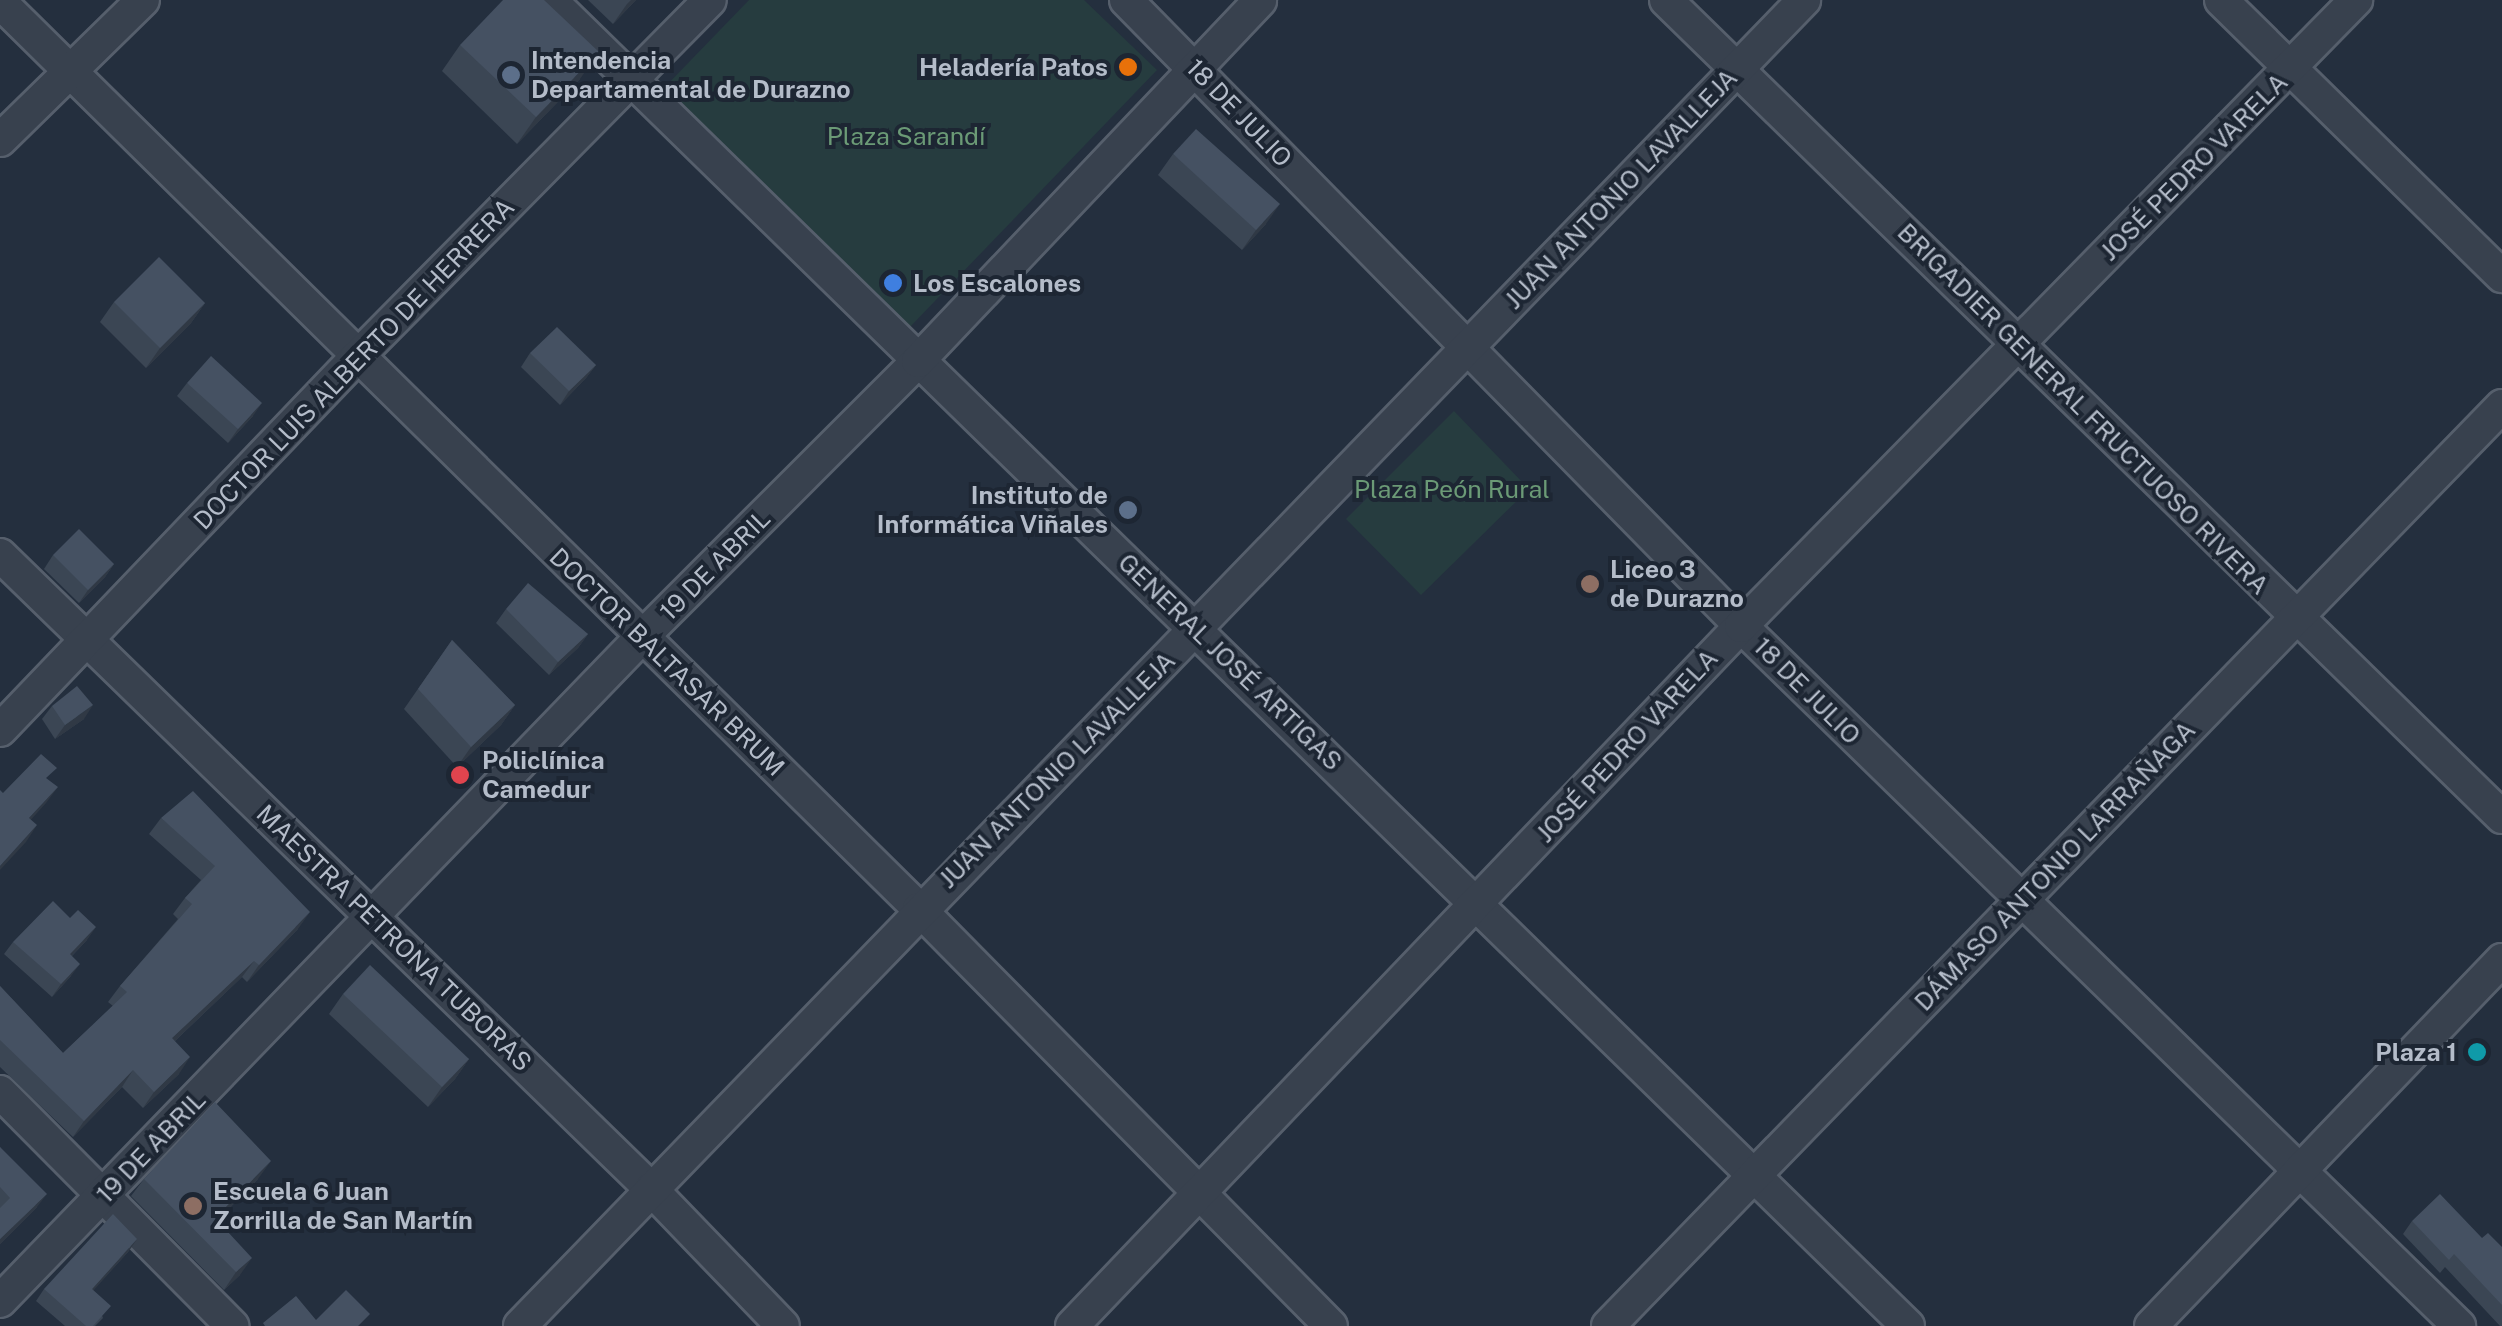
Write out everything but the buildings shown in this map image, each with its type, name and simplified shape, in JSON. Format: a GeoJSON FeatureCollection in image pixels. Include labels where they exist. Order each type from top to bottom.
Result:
{"type":"FeatureCollection","features":[{"type":"Feature","properties":{"kind":"street"},"geometry":{"type":"LineString","coordinates":[[0,140],[143,0]]}},
{"type":"Feature","properties":{"kind":"street","name":"GENERAL JOSÉ ARTIGAS"},"geometry":{"type":"LineString","coordinates":[[550,0],[1908,1326]]}},
{"type":"Feature","properties":{"kind":"street","name":"DOCTOR LUIS ALBERTO DE HERRERA"},"geometry":{"type":"LineString","coordinates":[[0,730],[356,358],[710,0]]}},
{"type":"Feature","properties":{"kind":"street","name":"18 DE JULIO"},"geometry":{"type":"LineString","coordinates":[[1126,0],[1741,626],[2458,1326]]}},
{"type":"Feature","properties":{"kind":"street","name":"19 DE ABRIL"},"geometry":{"type":"LineString","coordinates":[[0,1301],[642,638],[918,361],[1260,0]]}},
{"type":"Feature","properties":{"kind":"street","name":"BRIGADIER GENERAL FRUCTUOSO RIVERA"},"geometry":{"type":"LineString","coordinates":[[1666,0],[2502,817]]}},
{"type":"Feature","properties":{"kind":"street","name":"JUAN ANTONIO LAVALLEJA"},"geometry":{"type":"LineString","coordinates":[[520,1326],[919,909],[1197,629],[1804,0]]}},
{"type":"Feature","properties":{"kind":"street"},"geometry":{"type":"LineString","coordinates":[[2220,0],[2502,276]]}},
{"type":"Feature","properties":{"kind":"street","name":"JOSÉ PEDRO VARELA"},"geometry":{"type":"LineString","coordinates":[[1072,1326],[1741,626],[2356,0]]}},
{"type":"Feature","properties":{"kind":"street","name":"DOCTOR BALTASAR BRUM"},"geometry":{"type":"LineString","coordinates":[[0,2],[356,358],[919,909],[1331,1326]]}},
{"type":"Feature","properties":{"kind":"street","name":"DÁMASO ANTONIO LARRAÑAGA"},"geometry":{"type":"LineString","coordinates":[[1608,1326],[2502,406]]}},
{"type":"Feature","properties":{"kind":"street","name":"MAESTRA PETRONA TUBORAS"},"geometry":{"type":"LineString","coordinates":[[0,555],[652,1188],[784,1326]]}},
{"type":"Feature","properties":{"kind":"street"},"geometry":{"type":"LineString","coordinates":[[2151,1326],[2502,960]]}},
{"type":"Feature","properties":{"kind":"street"},"geometry":{"type":"LineString","coordinates":[[0,1092],[232,1326]]}},
{"type":"Feature","properties":{"kind":"green space","name":"Plaza Sarandí"},"geometry":{"type":"Polygon","coordinates":[[[749,0],[1084,0],[1157,70],[910,327],[662,90],[749,0]]]}},
{"type":"Feature","properties":{"kind":"green space","name":"Plaza Peón Rural"},"geometry":{"type":"Polygon","coordinates":[[[1454,411],[1529,489],[1421,595],[1346,519],[1454,411]]]}},
{"type":"Feature","properties":{"kind":"place","name":"Heladería Patos"},"geometry":{"type":"Point","coordinates":[1128,67]}},
{"type":"Feature","properties":{"kind":"place","name":"Intendencia Departamental de Durazno"},"geometry":{"type":"Point","coordinates":[511,75]}},
{"type":"Feature","properties":{"kind":"place","name":"Los Escalones"},"geometry":{"type":"Point","coordinates":[893,283]}},
{"type":"Feature","properties":{"kind":"place","name":"Instituto de Informática Viñales"},"geometry":{"type":"Point","coordinates":[1128,510]}},
{"type":"Feature","properties":{"kind":"place","name":"Liceo 3 de Durazno"},"geometry":{"type":"Point","coordinates":[1590,584]}},
{"type":"Feature","properties":{"kind":"place","name":"Policlínica Camedur"},"geometry":{"type":"Point","coordinates":[460,775]}},
{"type":"Feature","properties":{"kind":"place","name":"Plaza 1"},"geometry":{"type":"Point","coordinates":[2477,1052]}},
{"type":"Feature","properties":{"kind":"place","name":"Escuela 6 Juan Zorrilla de San Martín"},"geometry":{"type":"Point","coordinates":[193,1206]}}]}
